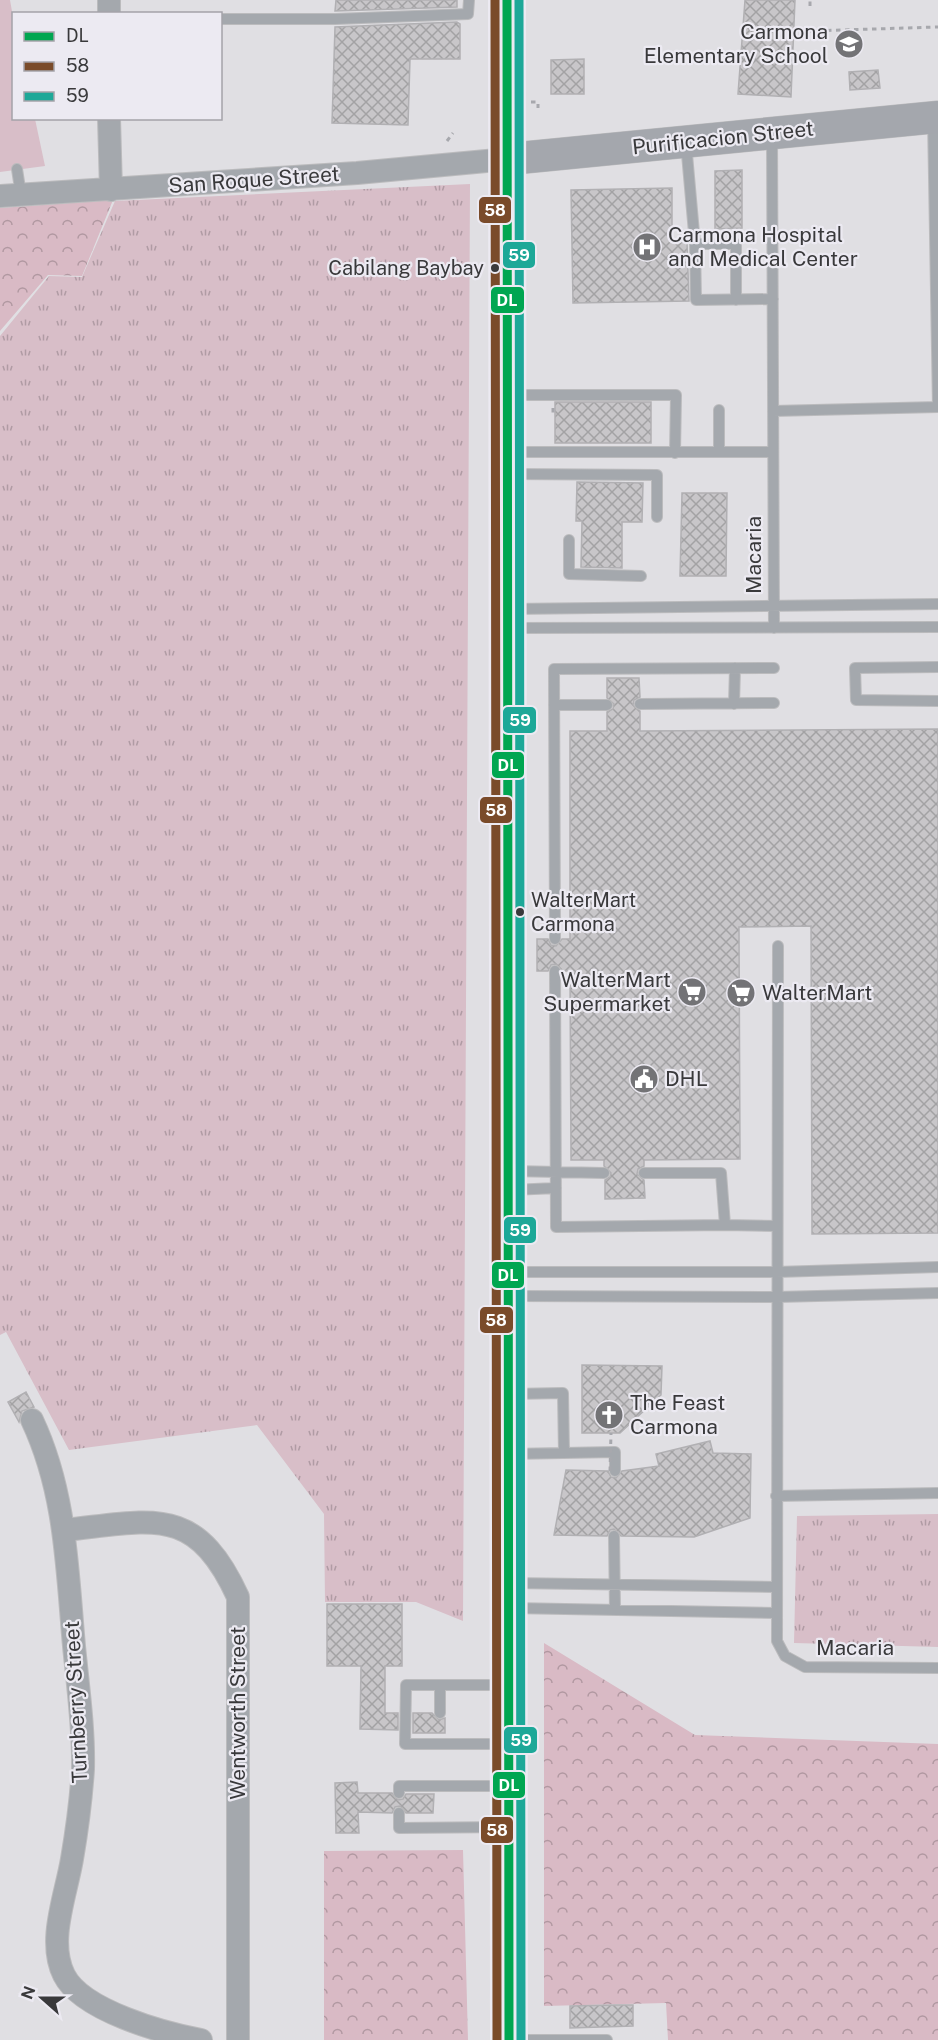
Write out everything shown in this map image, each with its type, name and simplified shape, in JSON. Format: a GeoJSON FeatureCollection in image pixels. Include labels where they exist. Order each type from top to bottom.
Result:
{"type":"FeatureCollection","features":[{"type":"Feature","properties":{"kind":"highway"},"geometry":{"type":"LineString","coordinates":[[507,0],[509,2040]]}},
{"type":"Feature","properties":{"kind":"street","name":"Purificacion Street"},"geometry":{"type":"LineString","coordinates":[[508,159],[686,141],[772,144],[935,117]]}},
{"type":"Feature","properties":{"kind":"street"},"geometry":{"type":"LineString","coordinates":[[109,120],[111,190]]}},
{"type":"Feature","properties":{"kind":"street","name":"San Roque Street"},"geometry":{"type":"LineString","coordinates":[[10,195],[111,190],[508,159]]}},
{"type":"Feature","properties":{"kind":"street","name":"Turnberry Street"},"geometry":{"type":"LineString","coordinates":[[32,1420],[47,1451],[56,1484],[64,1530],[83,1767],[74,1847],[58,1930],[56,1980],[99,2005],[166,2032],[201,2040]]}},
{"type":"Feature","properties":{"kind":"street","name":"Wentworth Street"},"geometry":{"type":"LineString","coordinates":[[64,1530],[141,1522],[167,1524],[189,1532],[206,1545],[224,1566],[238,1597],[238,2040]]}},
{"type":"Feature","properties":{"kind":"lane"},"geometry":{"type":"LineString","coordinates":[[222,19],[335,19],[468,14],[469,0]]}},
{"type":"Feature","properties":{"kind":"lane"},"geometry":{"type":"LineString","coordinates":[[773,411],[938,407],[935,117]]}},
{"type":"Feature","properties":{"kind":"lane"},"geometry":{"type":"LineString","coordinates":[[686,141],[695,244],[696,300],[773,299]]}},
{"type":"Feature","properties":{"kind":"lane","name":"Macaria"},"geometry":{"type":"LineString","coordinates":[[772,144],[774,606],[938,604]]}},
{"type":"Feature","properties":{"kind":"lane"},"geometry":{"type":"LineString","coordinates":[[10,195],[17,169]]}},
{"type":"Feature","properties":{"kind":"lane"},"geometry":{"type":"LineString","coordinates":[[695,244],[736,244],[736,300]]}},
{"type":"Feature","properties":{"kind":"lane"},"geometry":{"type":"LineString","coordinates":[[508,395],[676,395],[675,453]]}},
{"type":"Feature","properties":{"kind":"lane"},"geometry":{"type":"LineString","coordinates":[[719,410],[719,452]]}},
{"type":"Feature","properties":{"kind":"lane"},"geometry":{"type":"LineString","coordinates":[[508,463],[675,453],[773,452]]}},
{"type":"Feature","properties":{"kind":"lane"},"geometry":{"type":"LineString","coordinates":[[508,463],[657,475],[657,517]]}},
{"type":"Feature","properties":{"kind":"lane"},"geometry":{"type":"LineString","coordinates":[[569,540],[568,574],[641,576]]}},
{"type":"Feature","properties":{"kind":"lane"},"geometry":{"type":"LineString","coordinates":[[508,618],[774,606],[774,627]]}},
{"type":"Feature","properties":{"kind":"lane"},"geometry":{"type":"LineString","coordinates":[[508,618],[774,627],[938,627]]}},
{"type":"Feature","properties":{"kind":"lane"},"geometry":{"type":"LineString","coordinates":[[938,667],[855,668],[856,700],[938,701]]}},
{"type":"Feature","properties":{"kind":"lane"},"geometry":{"type":"LineString","coordinates":[[734,704],[735,668]]}},
{"type":"Feature","properties":{"kind":"lane"},"geometry":{"type":"LineString","coordinates":[[555,939],[554,669],[774,668]]}},
{"type":"Feature","properties":{"kind":"lane"},"geometry":{"type":"LineString","coordinates":[[640,704],[774,703]]}},
{"type":"Feature","properties":{"kind":"lane"},"geometry":{"type":"LineString","coordinates":[[554,705],[607,705]]}},
{"type":"Feature","properties":{"kind":"lane"},"geometry":{"type":"LineString","coordinates":[[508,1596],[615,1585],[776,1587],[778,946]]}},
{"type":"Feature","properties":{"kind":"lane"},"geometry":{"type":"LineString","coordinates":[[555,971],[556,1227],[777,1226]]}},
{"type":"Feature","properties":{"kind":"lane"},"geometry":{"type":"LineString","coordinates":[[509,1180],[556,1172],[604,1173]]}},
{"type":"Feature","properties":{"kind":"lane"},"geometry":{"type":"LineString","coordinates":[[644,1173],[721,1173],[724,1225]]}},
{"type":"Feature","properties":{"kind":"lane"},"geometry":{"type":"LineString","coordinates":[[509,1180],[556,1188]]}},
{"type":"Feature","properties":{"kind":"lane"},"geometry":{"type":"LineString","coordinates":[[508,1284],[938,1267]]}},
{"type":"Feature","properties":{"kind":"lane"},"geometry":{"type":"LineString","coordinates":[[508,1284],[777,1297],[938,1293]]}},
{"type":"Feature","properties":{"kind":"lane"},"geometry":{"type":"LineString","coordinates":[[508,1394],[563,1393],[564,1453]]}},
{"type":"Feature","properties":{"kind":"lane"},"geometry":{"type":"LineString","coordinates":[[508,1454],[615,1452],[612,1471]]}},
{"type":"Feature","properties":{"kind":"lane"},"geometry":{"type":"LineString","coordinates":[[776,1496],[938,1493]]}},
{"type":"Feature","properties":{"kind":"lane"},"geometry":{"type":"LineString","coordinates":[[614,1536],[615,1610]]}},
{"type":"Feature","properties":{"kind":"lane","name":"Macaria"},"geometry":{"type":"LineString","coordinates":[[776,1587],[777,1641],[785,1656],[805,1667],[938,1668]]}},
{"type":"Feature","properties":{"kind":"lane"},"geometry":{"type":"LineString","coordinates":[[508,1596],[615,1610],[776,1613]]}},
{"type":"Feature","properties":{"kind":"lane"},"geometry":{"type":"LineString","coordinates":[[508,1685],[406,1685],[405,1744],[440,1738],[509,1744]]}},
{"type":"Feature","properties":{"kind":"lane"},"geometry":{"type":"LineString","coordinates":[[440,1685],[440,1713]]}},
{"type":"Feature","properties":{"kind":"lane"},"geometry":{"type":"LineString","coordinates":[[399,1793],[399,1786],[508,1786]]}},
{"type":"Feature","properties":{"kind":"lane"},"geometry":{"type":"LineString","coordinates":[[399,1813],[399,1828],[508,1827]]}},
{"type":"Feature","properties":{"kind":"lane"},"geometry":{"type":"LineString","coordinates":[[509,2040],[607,2040]]}},
{"type":"Feature","properties":{"kind":"path"},"geometry":{"type":"LineString","coordinates":[[810,0],[810,6]]}},
{"type":"Feature","properties":{"kind":"path"},"geometry":{"type":"LineString","coordinates":[[809,31],[938,27]]}},
{"type":"Feature","properties":{"kind":"path"},"geometry":{"type":"LineString","coordinates":[[447,141],[453,133]]}},
{"type":"Feature","properties":{"kind":"path"},"geometry":{"type":"LineString","coordinates":[[611,1433],[612,1471]]}},
{"type":"Feature","properties":{"kind":"green space"},"geometry":{"type":"Polygon","coordinates":[[[0,0],[10,0],[12,12],[12,120],[35,120],[45,166],[0,172],[0,0]]]}},
{"type":"Feature","properties":{"kind":"green space"},"geometry":{"type":"Polygon","coordinates":[[[470,184],[463,1621],[416,1602],[325,1602],[324,1514],[257,1425],[69,1450],[6,1332],[0,1335],[0,336],[49,276],[82,277],[115,201],[470,184]]]}},
{"type":"Feature","properties":{"kind":"green space"},"geometry":{"type":"Polygon","coordinates":[[[113,200],[82,276],[48,275],[0,331],[0,208],[113,200]]]}},
{"type":"Feature","properties":{"kind":"green space"},"geometry":{"type":"Polygon","coordinates":[[[938,1514],[938,1647],[794,1643],[797,1516],[938,1514]]]}},
{"type":"Feature","properties":{"kind":"green space"},"geometry":{"type":"Polygon","coordinates":[[[544,1643],[695,1735],[938,1744],[938,2040],[668,2040],[666,2003],[544,2006],[544,1643]]]}},
{"type":"Feature","properties":{"kind":"green space"},"geometry":{"type":"Polygon","coordinates":[[[463,1850],[468,2040],[324,2040],[324,1851],[463,1850]]]}},
{"type":"Feature","properties":{"kind":"building"},"geometry":{"type":"Polygon","coordinates":[[[336,0],[457,0],[457,7],[335,11],[336,0]]]}},
{"type":"Feature","properties":{"kind":"building"},"geometry":{"type":"Polygon","coordinates":[[[745,0],[795,0],[791,97],[738,94],[745,0]]]}},
{"type":"Feature","properties":{"kind":"building"},"geometry":{"type":"Polygon","coordinates":[[[457,22],[460,24],[460,59],[410,59],[408,125],[332,123],[335,27],[457,22]]]}},
{"type":"Feature","properties":{"kind":"building"},"geometry":{"type":"Polygon","coordinates":[[[584,59],[584,94],[551,94],[551,60],[584,59]]]}},
{"type":"Feature","properties":{"kind":"building"},"geometry":{"type":"Polygon","coordinates":[[[878,70],[880,88],[850,90],[849,72],[878,70]]]}},
{"type":"Feature","properties":{"kind":"building"},"geometry":{"type":"Polygon","coordinates":[[[742,170],[742,228],[715,229],[715,171],[742,170]]]}},
{"type":"Feature","properties":{"kind":"building"},"geometry":{"type":"Polygon","coordinates":[[[672,188],[672,242],[687,242],[689,301],[573,303],[571,190],[672,188]]]}},
{"type":"Feature","properties":{"kind":"building"},"geometry":{"type":"Polygon","coordinates":[[[555,402],[651,402],[651,443],[555,443],[555,402]]]}},
{"type":"Feature","properties":{"kind":"building"},"geometry":{"type":"Polygon","coordinates":[[[577,482],[643,483],[642,522],[622,522],[622,568],[581,567],[582,521],[576,521],[577,482]]]}},
{"type":"Feature","properties":{"kind":"building"},"geometry":{"type":"Polygon","coordinates":[[[682,493],[727,493],[726,576],[680,576],[682,493]]]}},
{"type":"Feature","properties":{"kind":"building","name":"WalterMart"},"geometry":{"type":"Polygon","coordinates":[[[607,678],[639,678],[640,697],[634,700],[633,705],[640,711],[640,731],[938,729],[938,1233],[812,1234],[811,926],[739,927],[740,1159],[644,1160],[644,1166],[638,1169],[637,1174],[644,1180],[645,1198],[605,1199],[605,1180],[610,1177],[611,1173],[604,1166],[604,1160],[571,1160],[570,971],[562,971],[556,964],[551,965],[548,971],[537,971],[537,939],[548,939],[551,945],[556,946],[562,939],[570,939],[570,731],[607,731],[607,712],[613,709],[614,704],[607,698],[607,678]]]}},
{"type":"Feature","properties":{"kind":"building"},"geometry":{"type":"Polygon","coordinates":[[[582,1365],[662,1366],[661,1395],[620,1433],[582,1433],[582,1365]]]}},
{"type":"Feature","properties":{"kind":"building"},"geometry":{"type":"Polygon","coordinates":[[[26,1392],[34,1407],[22,1411],[19,1422],[8,1402],[26,1392]]]}},
{"type":"Feature","properties":{"kind":"building"},"geometry":{"type":"Polygon","coordinates":[[[710,1441],[713,1453],[751,1454],[750,1518],[694,1537],[621,1536],[614,1529],[610,1530],[607,1536],[554,1535],[566,1470],[608,1471],[611,1477],[616,1478],[622,1471],[659,1466],[656,1454],[710,1441]]]}},
{"type":"Feature","properties":{"kind":"building"},"geometry":{"type":"Polygon","coordinates":[[[327,1604],[402,1604],[402,1666],[385,1666],[385,1713],[398,1713],[398,1730],[360,1729],[361,1666],[327,1666],[327,1604]]]}},
{"type":"Feature","properties":{"kind":"building"},"geometry":{"type":"Polygon","coordinates":[[[413,1713],[432,1713],[439,1720],[445,1718],[445,1733],[413,1733],[413,1713]]]}},
{"type":"Feature","properties":{"kind":"building"},"geometry":{"type":"Polygon","coordinates":[[[357,1782],[358,1793],[392,1793],[398,1800],[403,1799],[406,1794],[434,1794],[433,1813],[406,1813],[400,1806],[395,1807],[392,1813],[358,1812],[359,1833],[336,1833],[335,1783],[357,1782]]]}},
{"type":"Feature","properties":{"kind":"building"},"geometry":{"type":"Polygon","coordinates":[[[633,2005],[633,2026],[570,2028],[570,2006],[633,2005]]]}},
{"type":"Feature","properties":{"kind":"transit line","name":"58"},"geometry":{"type":"LineString","coordinates":[[495,0],[497,2040]]}},
{"type":"Feature","properties":{"kind":"transit line","name":"DL"},"geometry":{"type":"LineString","coordinates":[[507,0],[509,2040]]}},
{"type":"Feature","properties":{"kind":"transit line","name":"59"},"geometry":{"type":"LineString","coordinates":[[519,0],[521,2040]]}},
{"type":"Feature","properties":{"kind":"place","name":"Carmona Elementary School"},"geometry":{"type":"Point","coordinates":[849,44]}},
{"type":"Feature","properties":{"kind":"place","name":"Carmona Hospital and Medical Center"},"geometry":{"type":"Point","coordinates":[647,247]}},
{"type":"Feature","properties":{"kind":"place","name":"Cabilang Baybay"},"geometry":{"type":"Point","coordinates":[495,268]}},
{"type":"Feature","properties":{"kind":"place","name":"WalterMart Carmona"},"geometry":{"type":"Point","coordinates":[520,912]}},
{"type":"Feature","properties":{"kind":"place","name":"WalterMart Supermarket"},"geometry":{"type":"Point","coordinates":[692,992]}},
{"type":"Feature","properties":{"kind":"place","name":"WalterMart"},"geometry":{"type":"Point","coordinates":[741,993]}},
{"type":"Feature","properties":{"kind":"place","name":"DHL"},"geometry":{"type":"Point","coordinates":[644,1079]}},
{"type":"Feature","properties":{"kind":"place","name":"The Feast Carmona"},"geometry":{"type":"Point","coordinates":[609,1415]}}]}
